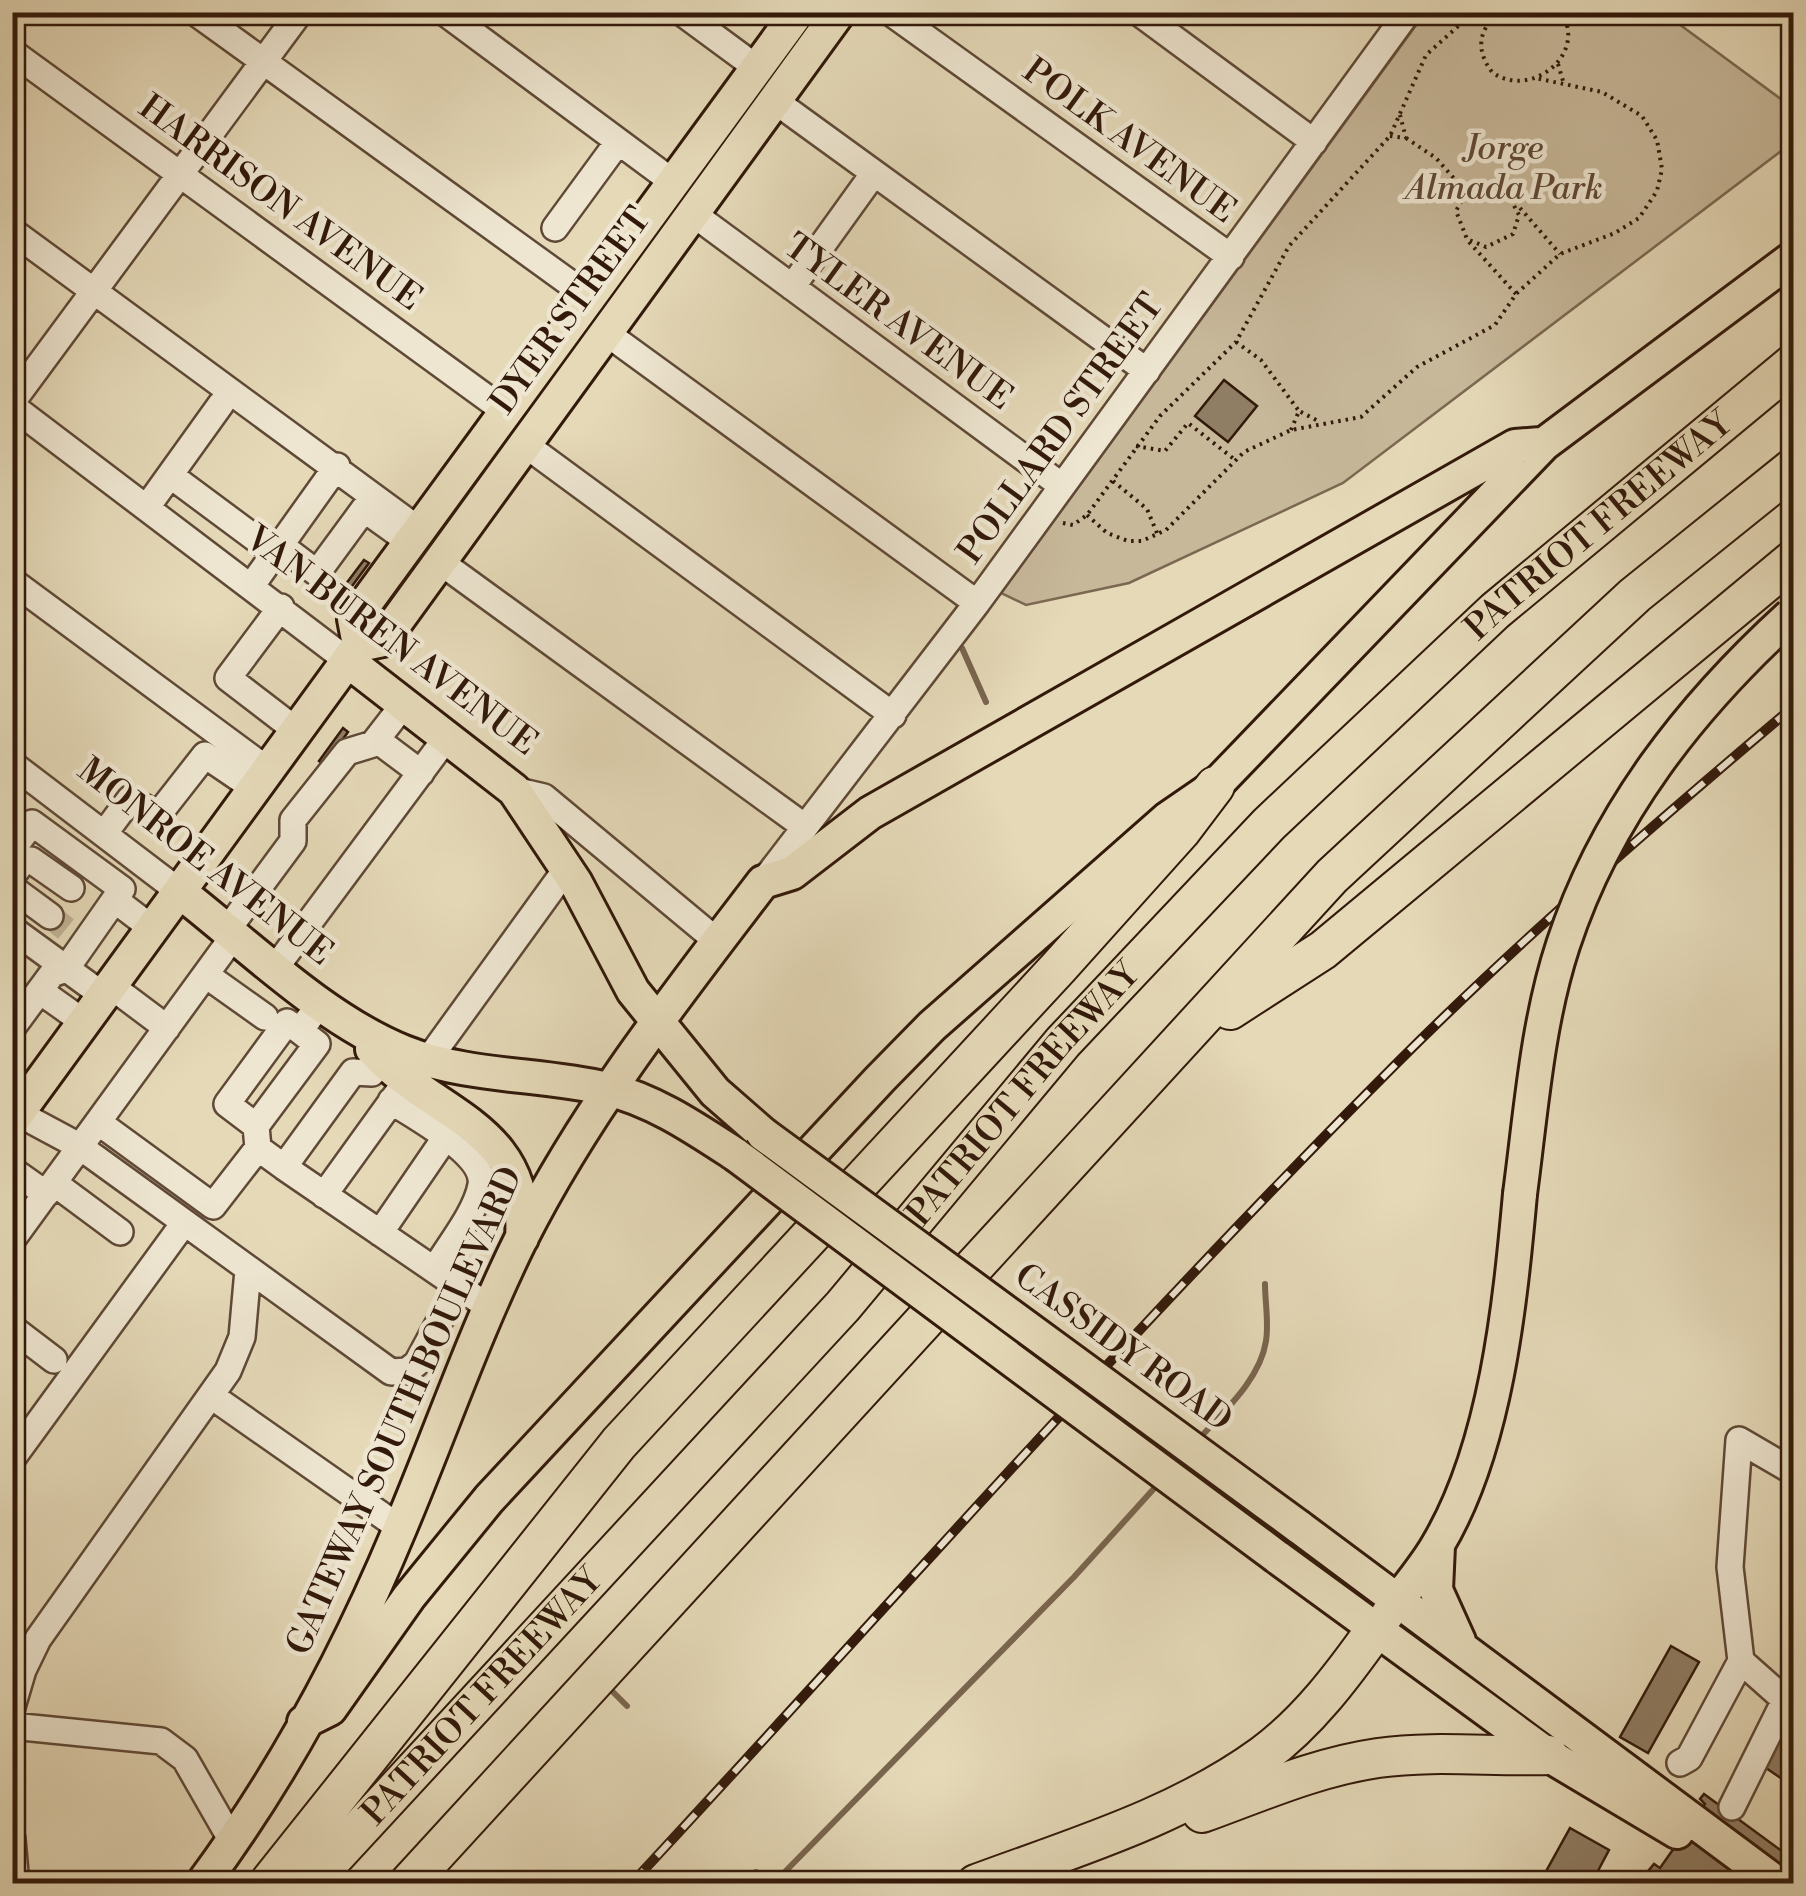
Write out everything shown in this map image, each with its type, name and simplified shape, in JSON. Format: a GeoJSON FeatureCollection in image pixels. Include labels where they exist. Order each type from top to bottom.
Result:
{"type":"FeatureCollection","features":[{"type":"Feature","properties":{"kind":"highway"},"geometry":{"type":"LineString","coordinates":[[1756,393],[1774,353],[1794,336]]}},
{"type":"Feature","properties":{"kind":"highway","name":"PATRIOT FREEWAY"},"geometry":{"type":"LineString","coordinates":[[309,1884],[843,1306],[1040,1068],[1269,824],[1495,611],[1794,362]]}},
{"type":"Feature","properties":{"kind":"highway","name":"PATRIOT FREEWAY"},"geometry":{"type":"LineString","coordinates":[[408,1884],[802,1449],[1332,876],[1440,772],[1635,596],[1794,467]]}},
{"type":"Feature","properties":{"kind":"highway"},"geometry":{"type":"LineString","coordinates":[[1188,1036],[1323,950],[1794,559]]}},
{"type":"Feature","properties":{"kind":"highway"},"geometry":{"type":"LineString","coordinates":[[268,1884],[619,1443],[1059,968],[1181,832],[1214,786]]}},
{"type":"Feature","properties":{"kind":"highway"},"geometry":{"type":"LineString","coordinates":[[976,1884],[1116,1832],[1205,1791],[1266,1753],[1329,1692],[1386,1615]]}},
{"type":"Feature","properties":{"kind":"highway"},"geometry":{"type":"LineString","coordinates":[[1116,1832],[1170,1825],[1284,1781],[1360,1761],[1406,1756],[1548,1755]]}},
{"type":"Feature","properties":{"kind":"main road","name":"DYER STREET"},"geometry":{"type":"LineString","coordinates":[[353,653],[354,619],[798,12]]}},
{"type":"Feature","properties":{"kind":"main road","name":"DYER STREET"},"geometry":{"type":"LineString","coordinates":[[14,1115],[353,653],[383,640],[839,12]]}},
{"type":"Feature","properties":{"kind":"main road"},"geometry":{"type":"LineString","coordinates":[[603,334],[605,315],[676,210],[680,197],[673,182]]}},
{"type":"Feature","properties":{"kind":"main road"},"geometry":{"type":"LineString","coordinates":[[304,1722],[330,1709],[409,1597],[489,1499],[932,1026],[1167,819],[1214,786],[1544,444],[1794,257]]}},
{"type":"Feature","properties":{"kind":"main road"},"geometry":{"type":"LineString","coordinates":[[763,882],[792,873],[858,822],[937,773],[1515,446],[1544,444]]}},
{"type":"Feature","properties":{"kind":"main road"},"geometry":{"type":"LineString","coordinates":[[1386,1615],[1438,1544],[1476,1454],[1492,1398],[1507,1322],[1520,1194],[1553,983],[1576,909],[1605,842],[1669,745],[1732,672],[1792,614]]}},
{"type":"Feature","properties":{"kind":"main road","name":"VAN BUREN AVENUE"},"geometry":{"type":"LineString","coordinates":[[353,653],[404,704],[514,790]]}},
{"type":"Feature","properties":{"kind":"main road","name":"CASSIDY ROAD"},"geometry":{"type":"LineString","coordinates":[[514,790],[567,868],[634,992],[715,1092],[764,1134],[1299,1527],[1386,1615],[1548,1755],[1681,1835],[1750,1884]]}},
{"type":"Feature","properties":{"kind":"main road","name":"GATEWAY SOUTH BOULEVARD"},"geometry":{"type":"LineString","coordinates":[[202,1884],[304,1722],[356,1628],[490,1308],[557,1171],[657,1023],[763,882]]}},
{"type":"Feature","properties":{"kind":"main road","name":"MONROE AVENUE"},"geometry":{"type":"LineString","coordinates":[[180,892],[349,1023]]}},
{"type":"Feature","properties":{"kind":"main road"},"geometry":{"type":"LineString","coordinates":[[349,1023],[402,1075],[493,1142],[522,1201],[522,1238]]}},
{"type":"Feature","properties":{"kind":"main road","name":"CASSIDY ROAD"},"geometry":{"type":"LineString","coordinates":[[349,1023],[402,1075],[610,1090],[680,1119],[736,1154],[1277,1558],[1466,1654],[1778,1884]]}},
{"type":"Feature","properties":{"kind":"main road"},"geometry":{"type":"LineString","coordinates":[[1438,1544],[1436,1590],[1442,1612],[1466,1654]]}},
{"type":"Feature","properties":{"kind":"street"},"geometry":{"type":"LineString","coordinates":[[194,12],[589,296]]}},
{"type":"Feature","properties":{"kind":"street"},"geometry":{"type":"LineString","coordinates":[[12,404],[300,12]]}},
{"type":"Feature","properties":{"kind":"street"},"geometry":{"type":"LineString","coordinates":[[444,12],[673,182]]}},
{"type":"Feature","properties":{"kind":"street"},"geometry":{"type":"LineString","coordinates":[[681,12],[757,68]]}},
{"type":"Feature","properties":{"kind":"street","name":"POLK AVENUE"},"geometry":{"type":"LineString","coordinates":[[890,12],[1231,257]]}},
{"type":"Feature","properties":{"kind":"street"},"geometry":{"type":"LineString","coordinates":[[1138,12],[1314,142]]}},
{"type":"Feature","properties":{"kind":"street","name":"POLLARD STREET"},"geometry":{"type":"LineString","coordinates":[[763,882],[976,604],[1231,257],[1314,142],[1396,17]]}},
{"type":"Feature","properties":{"kind":"street","name":"HARRISON AVENUE"},"geometry":{"type":"LineString","coordinates":[[12,52],[506,412]]}},
{"type":"Feature","properties":{"kind":"street"},"geometry":{"type":"LineString","coordinates":[[774,101],[1147,371]]}},
{"type":"Feature","properties":{"kind":"street"},"geometry":{"type":"LineString","coordinates":[[556,228],[618,142]]}},
{"type":"Feature","properties":{"kind":"street"},"geometry":{"type":"LineString","coordinates":[[792,287],[874,173]]}},
{"type":"Feature","properties":{"kind":"street","name":"TYLER AVENUE"},"geometry":{"type":"LineString","coordinates":[[692,214],[1062,486]]}},
{"type":"Feature","properties":{"kind":"street"},"geometry":{"type":"LineString","coordinates":[[12,231],[337,466],[370,501],[414,536]]}},
{"type":"Feature","properties":{"kind":"street"},"geometry":{"type":"LineString","coordinates":[[603,334],[976,604]]}},
{"type":"Feature","properties":{"kind":"street","name":"VAN BUREN AVENUE"},"geometry":{"type":"LineString","coordinates":[[12,404],[281,607],[353,653]]}},
{"type":"Feature","properties":{"kind":"street"},"geometry":{"type":"LineString","coordinates":[[147,507],[221,404]]}},
{"type":"Feature","properties":{"kind":"street"},"geometry":{"type":"LineString","coordinates":[[524,443],[892,715]]}},
{"type":"Feature","properties":{"kind":"street"},"geometry":{"type":"LineString","coordinates":[[252,585],[337,466]]}},
{"type":"Feature","properties":{"kind":"street"},"geometry":{"type":"LineString","coordinates":[[170,475],[316,572],[370,501]]}},
{"type":"Feature","properties":{"kind":"street"},"geometry":{"type":"LineString","coordinates":[[440,561],[805,828]]}},
{"type":"Feature","properties":{"kind":"street"},"geometry":{"type":"LineString","coordinates":[[12,581],[262,780]]}},
{"type":"Feature","properties":{"kind":"street"},"geometry":{"type":"LineString","coordinates":[[281,607],[228,678],[297,730]]}},
{"type":"Feature","properties":{"kind":"street"},"geometry":{"type":"LineString","coordinates":[[12,1240],[206,974],[293,840],[293,820],[347,752],[376,740],[404,704]]}},
{"type":"Feature","properties":{"kind":"street"},"geometry":{"type":"LineString","coordinates":[[276,967],[448,737]]}},
{"type":"Feature","properties":{"kind":"street"},"geometry":{"type":"LineString","coordinates":[[376,740],[420,773]]}},
{"type":"Feature","properties":{"kind":"street"},"geometry":{"type":"LineString","coordinates":[[104,834],[130,799],[158,816],[205,755],[262,780]]}},
{"type":"Feature","properties":{"kind":"street","name":"MONROE AVENUE"},"geometry":{"type":"LineString","coordinates":[[12,764],[180,892]]}},
{"type":"Feature","properties":{"kind":"street","name":"VAN BUREN AVENUE"},"geometry":{"type":"LineString","coordinates":[[514,790],[544,797],[717,941]]}},
{"type":"Feature","properties":{"kind":"street"},"geometry":{"type":"LineString","coordinates":[[48,836],[70,808]]}},
{"type":"Feature","properties":{"kind":"street"},"geometry":{"type":"LineString","coordinates":[[12,850],[32,823],[48,836],[100,898]]}},
{"type":"Feature","properties":{"kind":"street"},"geometry":{"type":"LineString","coordinates":[[12,876],[22,863],[31,860],[154,929]]}},
{"type":"Feature","properties":{"kind":"street"},"geometry":{"type":"LineString","coordinates":[[324,1194],[402,1075],[567,868]]}},
{"type":"Feature","properties":{"kind":"street"},"geometry":{"type":"LineString","coordinates":[[12,888],[67,929]]}},
{"type":"Feature","properties":{"kind":"street"},"geometry":{"type":"LineString","coordinates":[[12,1028],[53,978],[67,929],[100,898]]}},
{"type":"Feature","properties":{"kind":"street"},"geometry":{"type":"LineString","coordinates":[[12,929],[53,978],[84,1024]]}},
{"type":"Feature","properties":{"kind":"street"},"geometry":{"type":"LineString","coordinates":[[12,946],[53,978],[107,991],[167,1028]]}},
{"type":"Feature","properties":{"kind":"street"},"geometry":{"type":"LineString","coordinates":[[206,974],[265,1017]]}},
{"type":"Feature","properties":{"kind":"street"},"geometry":{"type":"LineString","coordinates":[[300,1031],[321,1002]]}},
{"type":"Feature","properties":{"kind":"street"},"geometry":{"type":"LineString","coordinates":[[12,1459],[190,1227],[213,1206],[257,1137],[317,1044],[287,1022],[227,1104],[257,1137],[284,1167],[490,1308]]}},
{"type":"Feature","properties":{"kind":"street"},"geometry":{"type":"LineString","coordinates":[[284,1167],[354,1072],[402,1075]]}},
{"type":"Feature","properties":{"kind":"street"},"geometry":{"type":"LineString","coordinates":[[402,1075],[445,1138],[478,1166],[482,1182],[435,1270]]}},
{"type":"Feature","properties":{"kind":"street"},"geometry":{"type":"LineString","coordinates":[[14,1115],[80,1146],[391,1372],[417,1364],[458,1287]]}},
{"type":"Feature","properties":{"kind":"street"},"geometry":{"type":"LineString","coordinates":[[98,1122],[213,1206]]}},
{"type":"Feature","properties":{"kind":"street"},"geometry":{"type":"LineString","coordinates":[[380,1233],[445,1138]]}},
{"type":"Feature","properties":{"kind":"street"},"geometry":{"type":"LineString","coordinates":[[12,1170],[120,1232]]}},
{"type":"Feature","properties":{"kind":"street"},"geometry":{"type":"LineString","coordinates":[[12,1707],[23,1670],[54,1614],[213,1398],[242,1337],[248,1270]]}},
{"type":"Feature","properties":{"kind":"street"},"geometry":{"type":"LineString","coordinates":[[12,1328],[54,1360]]}},
{"type":"Feature","properties":{"kind":"street"},"geometry":{"type":"LineString","coordinates":[[213,1398],[400,1528]]}},
{"type":"Feature","properties":{"kind":"street"},"geometry":{"type":"LineString","coordinates":[[1680,1763],[1689,1758],[1741,1661],[1730,1567],[1739,1440],[1794,1472]]}},
{"type":"Feature","properties":{"kind":"street"},"geometry":{"type":"LineString","coordinates":[[1732,1806],[1791,1697],[1741,1661]]}},
{"type":"Feature","properties":{"kind":"street"},"geometry":{"type":"LineString","coordinates":[[12,1726],[162,1741],[184,1760],[232,1841]]}},
{"type":"Feature","properties":{"kind":"street"},"geometry":{"type":"LineString","coordinates":[[12,1839],[16,1884]]}},
{"type":"Feature","properties":{"kind":"path"},"geometry":{"type":"LineString","coordinates":[[1054,518],[1073,525],[1087,515],[1136,446],[1185,389],[1236,342],[1289,246],[1390,136],[1418,66],[1434,45],[1474,12]]}},
{"type":"Feature","properties":{"kind":"path"},"geometry":{"type":"LineString","coordinates":[[1486,12],[1493,18]]}},
{"type":"Feature","properties":{"kind":"path"},"geometry":{"type":"LineString","coordinates":[[1087,515],[1116,538],[1142,541],[1157,534],[1174,524],[1234,459],[1291,430],[1360,417],[1417,368],[1495,325],[1516,294],[1560,254],[1630,226],[1653,200],[1662,170],[1657,140],[1642,116],[1602,92],[1564,81],[1508,81],[1487,66],[1481,41],[1493,18],[1502,12]]}},
{"type":"Feature","properties":{"kind":"path"},"geometry":{"type":"LineString","coordinates":[[1535,78],[1558,64],[1569,37],[1560,12]]}},
{"type":"Feature","properties":{"kind":"path"},"geometry":{"type":"LineString","coordinates":[[1424,14],[1438,19],[1457,16],[1463,21]]}},
{"type":"Feature","properties":{"kind":"path"},"geometry":{"type":"LineString","coordinates":[[1558,64],[1564,81]]}},
{"type":"Feature","properties":{"kind":"path"},"geometry":{"type":"LineString","coordinates":[[1400,115],[1406,138]]}},
{"type":"Feature","properties":{"kind":"path"},"geometry":{"type":"LineString","coordinates":[[1390,136],[1406,138],[1436,158],[1466,192]]}},
{"type":"Feature","properties":{"kind":"path"},"geometry":{"type":"LineString","coordinates":[[1516,294],[1467,239],[1456,210],[1466,192],[1485,184],[1495,185],[1560,254]]}},
{"type":"Feature","properties":{"kind":"path"},"geometry":{"type":"LineString","coordinates":[[1467,239],[1486,247],[1505,242],[1518,225],[1517,205]]}},
{"type":"Feature","properties":{"kind":"path"},"geometry":{"type":"LineString","coordinates":[[1236,342],[1262,360],[1299,411],[1320,422]]}},
{"type":"Feature","properties":{"kind":"path"},"geometry":{"type":"LineString","coordinates":[[1291,430],[1299,411]]}},
{"type":"Feature","properties":{"kind":"path"},"geometry":{"type":"LineString","coordinates":[[1136,446],[1165,451],[1188,423],[1234,459]]}},
{"type":"Feature","properties":{"kind":"path"},"geometry":{"type":"LineString","coordinates":[[1113,481],[1148,509],[1157,534]]}},
{"type":"Feature","properties":{"kind":"green space","name":"Jorge Almada Park"},"geometry":{"type":"Polygon","coordinates":[[[1425,13],[1664,13],[1793,108],[1793,142],[1343,483],[1129,583],[1026,605],[1001,593],[1425,13]]]}},
{"type":"Feature","properties":{"kind":"building"},"geometry":{"type":"Polygon","coordinates":[[[1224,380],[1257,406],[1228,442],[1195,416],[1224,380]]]}},
{"type":"Feature","properties":{"kind":"building"},"geometry":{"type":"Polygon","coordinates":[[[364,560],[369,563],[344,597],[339,593],[364,560]]]}},
{"type":"Feature","properties":{"kind":"building"},"geometry":{"type":"Polygon","coordinates":[[[343,728],[348,732],[324,765],[319,761],[343,728]]]}},
{"type":"Feature","properties":{"kind":"building"},"geometry":{"type":"Polygon","coordinates":[[[1671,1646],[1699,1662],[1648,1753],[1620,1737],[1671,1646]]]}},
{"type":"Feature","properties":{"kind":"building"},"geometry":{"type":"Polygon","coordinates":[[[1785,1734],[1794,1740],[1794,1787],[1763,1766],[1785,1734]]]}},
{"type":"Feature","properties":{"kind":"building"},"geometry":{"type":"Polygon","coordinates":[[[1704,1794],[1794,1860],[1793,1884],[1672,1884],[1649,1870],[1654,1864],[1660,1868],[1705,1804],[1700,1799],[1704,1794]]]}},
{"type":"Feature","properties":{"kind":"building"},"geometry":{"type":"Polygon","coordinates":[[[1570,1828],[1609,1850],[1591,1884],[1539,1884],[1570,1828]]]}},
{"type":"Feature","properties":{"kind":"waterway"},"geometry":{"type":"LineString","coordinates":[[962,648],[986,702]]}},
{"type":"Feature","properties":{"kind":"waterway"},"geometry":{"type":"LineString","coordinates":[[1198,1440],[1239,1395],[1256,1369],[1266,1341],[1265,1284]]}},
{"type":"Feature","properties":{"kind":"waterway"},"geometry":{"type":"LineString","coordinates":[[773,1884],[1074,1577],[1159,1483]]}},
{"type":"Feature","properties":{"kind":"waterway"},"geometry":{"type":"LineString","coordinates":[[607,1686],[627,1706]]}},
{"type":"Feature","properties":{"kind":"waterway"},"geometry":{"type":"LineString","coordinates":[[756,1872],[757,1884]]}},
{"type":"Feature","properties":{"kind":"tunnel"},"geometry":{"type":"LineString","coordinates":[[50,916],[66,929]]}},
{"type":"Feature","properties":{"kind":"railway"},"geometry":{"type":"LineString","coordinates":[[631,1884],[1106,1366],[1299,1162],[1543,924],[1794,706]]}}]}
